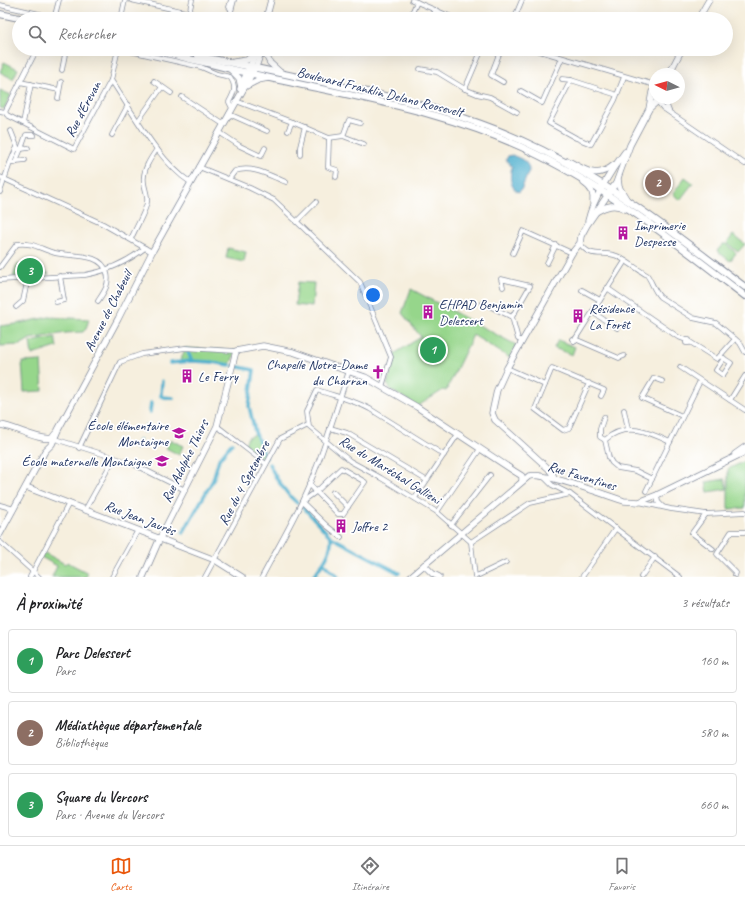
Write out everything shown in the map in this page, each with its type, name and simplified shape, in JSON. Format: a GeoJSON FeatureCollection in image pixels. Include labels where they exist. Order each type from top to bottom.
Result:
{"type":"FeatureCollection","features":[{"type":"Feature","properties":{"kind":"main road"},"geometry":{"type":"LineString","coordinates":[[0,14],[12,16]]}},
{"type":"Feature","properties":{"kind":"main road"},"geometry":{"type":"LineString","coordinates":[[0,17],[12,20]]}},
{"type":"Feature","properties":{"kind":"main road"},"geometry":{"type":"LineString","coordinates":[[177,56],[250,73]]}},
{"type":"Feature","properties":{"kind":"main road"},"geometry":{"type":"LineString","coordinates":[[197,56],[226,62],[250,73]]}},
{"type":"Feature","properties":{"kind":"main road","name":"Boulevard Franklin Delano Roosevelt"},"geometry":{"type":"LineString","coordinates":[[250,73],[281,74],[377,94],[446,112],[500,132],[549,153],[609,192]]}},
{"type":"Feature","properties":{"kind":"main road","name":"Boulevard Franklin Delano Roosevelt"},"geometry":{"type":"LineString","coordinates":[[250,73],[376,100],[458,122],[525,148],[603,188]]}},
{"type":"Feature","properties":{"kind":"main road"},"geometry":{"type":"LineString","coordinates":[[609,192],[629,201],[745,287]]}},
{"type":"Feature","properties":{"kind":"main road"},"geometry":{"type":"LineString","coordinates":[[609,192],[745,296]]}},
{"type":"Feature","properties":{"kind":"street"},"geometry":{"type":"LineString","coordinates":[[56,12],[59,0]]}},
{"type":"Feature","properties":{"kind":"street"},"geometry":{"type":"LineString","coordinates":[[122,12],[125,0]]}},
{"type":"Feature","properties":{"kind":"street"},"geometry":{"type":"LineString","coordinates":[[131,0],[190,12],[192,0]]}},
{"type":"Feature","properties":{"kind":"street"},"geometry":{"type":"LineString","coordinates":[[231,0],[229,6],[231,9]]}},
{"type":"Feature","properties":{"kind":"street"},"geometry":{"type":"LineString","coordinates":[[230,12],[234,0]]}},
{"type":"Feature","properties":{"kind":"street"},"geometry":{"type":"LineString","coordinates":[[268,12],[271,0]]}},
{"type":"Feature","properties":{"kind":"street"},"geometry":{"type":"LineString","coordinates":[[517,12],[522,0]]}},
{"type":"Feature","properties":{"kind":"street"},"geometry":{"type":"LineString","coordinates":[[702,12],[709,0]]}},
{"type":"Feature","properties":{"kind":"street"},"geometry":{"type":"LineString","coordinates":[[411,12],[414,1],[440,12]]}},
{"type":"Feature","properties":{"kind":"street"},"geometry":{"type":"LineString","coordinates":[[0,5],[29,12]]}},
{"type":"Feature","properties":{"kind":"street"},"geometry":{"type":"LineString","coordinates":[[2,111],[20,82],[33,56]]}},
{"type":"Feature","properties":{"kind":"street"},"geometry":{"type":"LineString","coordinates":[[62,70],[65,56]]}},
{"type":"Feature","properties":{"kind":"street","name":"Rue d'Erevan"},"geometry":{"type":"LineString","coordinates":[[2,111],[22,123],[74,149],[111,80],[118,56]]}},
{"type":"Feature","properties":{"kind":"street"},"geometry":{"type":"LineString","coordinates":[[152,56],[201,67],[217,74],[230,77],[235,86],[229,102],[232,108]]}},
{"type":"Feature","properties":{"kind":"street"},"geometry":{"type":"LineString","coordinates":[[226,62],[241,62],[252,56]]}},
{"type":"Feature","properties":{"kind":"street","name":"Avenue de Chabeuil"},"geometry":{"type":"LineString","coordinates":[[55,439],[57,431],[152,252],[229,114],[257,56]]}},
{"type":"Feature","properties":{"kind":"street"},"geometry":{"type":"LineString","coordinates":[[265,56],[281,74]]}},
{"type":"Feature","properties":{"kind":"street"},"geometry":{"type":"LineString","coordinates":[[465,89],[479,56]]}},
{"type":"Feature","properties":{"kind":"street"},"geometry":{"type":"LineString","coordinates":[[498,56],[491,75],[503,82]]}},
{"type":"Feature","properties":{"kind":"street"},"geometry":{"type":"LineString","coordinates":[[556,56],[648,83]]}},
{"type":"Feature","properties":{"kind":"street"},"geometry":{"type":"LineString","coordinates":[[672,68],[678,56]]}},
{"type":"Feature","properties":{"kind":"street"},"geometry":{"type":"LineString","coordinates":[[521,91],[542,103],[562,58]]}},
{"type":"Feature","properties":{"kind":"street"},"geometry":{"type":"LineString","coordinates":[[230,69],[239,78],[243,87]]}},
{"type":"Feature","properties":{"kind":"street"},"geometry":{"type":"LineString","coordinates":[[420,69],[437,72],[465,89],[490,97],[517,112]]}},
{"type":"Feature","properties":{"kind":"street"},"geometry":{"type":"LineString","coordinates":[[571,80],[549,123],[576,138],[591,144],[617,95],[624,77]]}},
{"type":"Feature","properties":{"kind":"street","name":"Avenue de Chabeuil"},"geometry":{"type":"LineString","coordinates":[[243,87],[261,79],[272,78]]}},
{"type":"Feature","properties":{"kind":"street"},"geometry":{"type":"LineString","coordinates":[[562,79],[571,80],[617,95]]}},
{"type":"Feature","properties":{"kind":"street"},"geometry":{"type":"LineString","coordinates":[[111,80],[157,149],[178,173],[190,182]]}},
{"type":"Feature","properties":{"kind":"street"},"geometry":{"type":"LineString","coordinates":[[154,81],[171,92]]}},
{"type":"Feature","properties":{"kind":"street"},"geometry":{"type":"LineString","coordinates":[[20,82],[59,90]]}},
{"type":"Feature","properties":{"kind":"street"},"geometry":{"type":"LineString","coordinates":[[58,98],[61,82]]}},
{"type":"Feature","properties":{"kind":"street"},"geometry":{"type":"LineString","coordinates":[[22,123],[31,84]]}},
{"type":"Feature","properties":{"kind":"street"},"geometry":{"type":"LineString","coordinates":[[138,121],[162,87]]}},
{"type":"Feature","properties":{"kind":"street"},"geometry":{"type":"LineString","coordinates":[[182,97],[223,124]]}},
{"type":"Feature","properties":{"kind":"street"},"geometry":{"type":"LineString","coordinates":[[236,100],[328,138],[343,136],[364,144]]}},
{"type":"Feature","properties":{"kind":"street"},"geometry":{"type":"LineString","coordinates":[[554,478],[549,469],[495,420],[492,413],[497,390],[522,341],[572,253],[580,243],[581,236],[587,225],[618,178],[630,145],[652,104]]}},
{"type":"Feature","properties":{"kind":"street"},"geometry":{"type":"LineString","coordinates":[[661,104],[663,108],[745,164]]}},
{"type":"Feature","properties":{"kind":"street"},"geometry":{"type":"LineString","coordinates":[[663,104],[669,111]]}},
{"type":"Feature","properties":{"kind":"street"},"geometry":{"type":"LineString","coordinates":[[112,135],[128,105]]}},
{"type":"Feature","properties":{"kind":"street"},"geometry":{"type":"LineString","coordinates":[[229,114],[267,131]]}},
{"type":"Feature","properties":{"kind":"street"},"geometry":{"type":"LineString","coordinates":[[343,136],[349,120],[360,124]]}},
{"type":"Feature","properties":{"kind":"street"},"geometry":{"type":"LineString","coordinates":[[288,131],[292,122]]}},
{"type":"Feature","properties":{"kind":"street"},"geometry":{"type":"LineString","coordinates":[[300,154],[300,147],[305,128]]}},
{"type":"Feature","properties":{"kind":"street"},"geometry":{"type":"LineString","coordinates":[[11,131],[19,149]]}},
{"type":"Feature","properties":{"kind":"street"},"geometry":{"type":"LineString","coordinates":[[219,132],[240,146],[261,156],[265,148]]}},
{"type":"Feature","properties":{"kind":"street"},"geometry":{"type":"LineString","coordinates":[[16,161],[19,149],[26,135],[34,135]]}},
{"type":"Feature","properties":{"kind":"street"},"geometry":{"type":"LineString","coordinates":[[324,170],[328,166],[328,138]]}},
{"type":"Feature","properties":{"kind":"street"},"geometry":{"type":"LineString","coordinates":[[593,205],[616,164],[630,145]]}},
{"type":"Feature","properties":{"kind":"street"},"geometry":{"type":"LineString","coordinates":[[0,192],[2,178],[16,149],[28,148]]}},
{"type":"Feature","properties":{"kind":"street"},"geometry":{"type":"LineString","coordinates":[[130,239],[147,202],[144,173],[150,159],[157,149]]}},
{"type":"Feature","properties":{"kind":"street"},"geometry":{"type":"LineString","coordinates":[[549,153],[562,157],[593,173],[603,172],[616,164]]}},
{"type":"Feature","properties":{"kind":"street"},"geometry":{"type":"LineString","coordinates":[[10,163],[25,160]]}},
{"type":"Feature","properties":{"kind":"street"},"geometry":{"type":"LineString","coordinates":[[328,166],[337,170],[336,177]]}},
{"type":"Feature","properties":{"kind":"street"},"geometry":{"type":"LineString","coordinates":[[199,167],[230,179],[274,200],[360,282],[391,358],[382,386]]}},
{"type":"Feature","properties":{"kind":"street"},"geometry":{"type":"LineString","coordinates":[[230,179],[235,171],[250,169],[258,170],[286,182]]}},
{"type":"Feature","properties":{"kind":"street"},"geometry":{"type":"LineString","coordinates":[[577,176],[591,189],[594,198],[587,225]]}},
{"type":"Feature","properties":{"kind":"street"},"geometry":{"type":"LineString","coordinates":[[2,178],[87,216],[152,252]]}},
{"type":"Feature","properties":{"kind":"street"},"geometry":{"type":"LineString","coordinates":[[618,178],[619,187],[629,201]]}},
{"type":"Feature","properties":{"kind":"street"},"geometry":{"type":"LineString","coordinates":[[296,222],[316,202]]}},
{"type":"Feature","properties":{"kind":"street"},"geometry":{"type":"LineString","coordinates":[[594,214],[608,206],[617,206],[651,225]]}},
{"type":"Feature","properties":{"kind":"street"},"geometry":{"type":"LineString","coordinates":[[513,253],[523,231],[572,253]]}},
{"type":"Feature","properties":{"kind":"street"},"geometry":{"type":"LineString","coordinates":[[0,267],[17,244],[27,243],[56,253],[94,259],[101,263],[106,270],[108,277],[108,285],[98,301]]}},
{"type":"Feature","properties":{"kind":"street"},"geometry":{"type":"LineString","coordinates":[[580,243],[583,247],[594,254],[612,255],[625,261],[647,275],[660,297],[696,320],[716,323],[736,339],[745,352]]}},
{"type":"Feature","properties":{"kind":"street"},"geometry":{"type":"LineString","coordinates":[[547,263],[556,246]]}},
{"type":"Feature","properties":{"kind":"street"},"geometry":{"type":"LineString","coordinates":[[0,280],[85,275],[106,270],[123,263],[145,248]]}},
{"type":"Feature","properties":{"kind":"street"},"geometry":{"type":"LineString","coordinates":[[624,356],[619,358],[573,339],[625,261]]}},
{"type":"Feature","properties":{"kind":"street"},"geometry":{"type":"LineString","coordinates":[[56,302],[64,300],[60,276]]}},
{"type":"Feature","properties":{"kind":"street"},"geometry":{"type":"LineString","coordinates":[[16,306],[24,301],[28,278]]}},
{"type":"Feature","properties":{"kind":"street"},"geometry":{"type":"LineString","coordinates":[[503,287],[501,279],[530,286],[512,317],[518,339],[522,341]]}},
{"type":"Feature","properties":{"kind":"street"},"geometry":{"type":"LineString","coordinates":[[608,288],[664,328],[718,359],[722,357],[736,339]]}},
{"type":"Feature","properties":{"kind":"street"},"geometry":{"type":"LineString","coordinates":[[582,290],[600,300]]}},
{"type":"Feature","properties":{"kind":"street"},"geometry":{"type":"LineString","coordinates":[[483,303],[512,317]]}},
{"type":"Feature","properties":{"kind":"street"},"geometry":{"type":"LineString","coordinates":[[592,312],[617,328]]}},
{"type":"Feature","properties":{"kind":"street"},"geometry":{"type":"LineString","coordinates":[[79,448],[120,362],[142,354],[185,348],[236,351],[263,346],[296,353],[349,371],[382,386],[522,476],[522,481]]}},
{"type":"Feature","properties":{"kind":"street","name":"Rue Adolphe Thiers"},"geometry":{"type":"LineString","coordinates":[[143,577],[160,538],[217,426],[236,351]]}},
{"type":"Feature","properties":{"kind":"street"},"geometry":{"type":"LineString","coordinates":[[680,367],[745,410]]}},
{"type":"Feature","properties":{"kind":"street"},"geometry":{"type":"LineString","coordinates":[[507,368],[545,385]]}},
{"type":"Feature","properties":{"kind":"street"},"geometry":{"type":"LineString","coordinates":[[589,384],[569,428],[563,430],[535,409],[552,368],[604,390],[601,396]]}},
{"type":"Feature","properties":{"kind":"street"},"geometry":{"type":"LineString","coordinates":[[262,577],[310,484],[326,442],[349,371]]}},
{"type":"Feature","properties":{"kind":"street"},"geometry":{"type":"LineString","coordinates":[[730,400],[745,376]]}},
{"type":"Feature","properties":{"kind":"street"},"geometry":{"type":"LineString","coordinates":[[662,381],[654,378],[642,398],[682,416]]}},
{"type":"Feature","properties":{"kind":"street"},"geometry":{"type":"LineString","coordinates":[[646,491],[700,381]]}},
{"type":"Feature","properties":{"kind":"street"},"geometry":{"type":"LineString","coordinates":[[308,425],[307,411],[317,390],[362,404],[370,408],[444,455]]}},
{"type":"Feature","properties":{"kind":"street"},"geometry":{"type":"LineString","coordinates":[[624,410],[628,429]]}},
{"type":"Feature","properties":{"kind":"street"},"geometry":{"type":"LineString","coordinates":[[604,417],[600,429],[600,437],[605,440],[609,458],[612,463],[618,468],[636,471],[652,479]]}},
{"type":"Feature","properties":{"kind":"street"},"geometry":{"type":"LineString","coordinates":[[0,425],[49,439],[57,431]]}},
{"type":"Feature","properties":{"kind":"street","name":"Rue du Maréchal Gallieni"},"geometry":{"type":"LineString","coordinates":[[308,425],[350,461],[437,512],[471,542]]}},
{"type":"Feature","properties":{"kind":"street","name":"Rue du 4 Septembre"},"geometry":{"type":"LineString","coordinates":[[206,577],[280,439],[308,425]]}},
{"type":"Feature","properties":{"kind":"street"},"geometry":{"type":"LineString","coordinates":[[217,426],[266,464]]}},
{"type":"Feature","properties":{"kind":"street"},"geometry":{"type":"LineString","coordinates":[[330,428],[352,436],[426,480]]}},
{"type":"Feature","properties":{"kind":"street"},"geometry":{"type":"LineString","coordinates":[[605,440],[610,435],[628,429],[638,429],[654,434],[670,442]]}},
{"type":"Feature","properties":{"kind":"street"},"geometry":{"type":"LineString","coordinates":[[414,498],[458,434]]}},
{"type":"Feature","properties":{"kind":"street"},"geometry":{"type":"LineString","coordinates":[[44,438],[46,444],[45,451]]}},
{"type":"Feature","properties":{"kind":"street"},"geometry":{"type":"LineString","coordinates":[[0,534],[45,451],[55,439],[79,448],[131,463],[185,490]]}},
{"type":"Feature","properties":{"kind":"street","name":"Rue Faventines"},"geometry":{"type":"LineString","coordinates":[[727,460],[745,446]]}},
{"type":"Feature","properties":{"kind":"street"},"geometry":{"type":"LineString","coordinates":[[437,512],[480,449]]}},
{"type":"Feature","properties":{"kind":"street","name":"Rue Faventines"},"geometry":{"type":"LineString","coordinates":[[410,577],[522,481],[532,475],[554,478],[624,501],[639,502],[657,495],[745,452]]}},
{"type":"Feature","properties":{"kind":"street"},"geometry":{"type":"LineString","coordinates":[[85,510],[114,458]]}},
{"type":"Feature","properties":{"kind":"street"},"geometry":{"type":"LineString","coordinates":[[302,502],[317,491],[341,468],[365,482],[343,514],[338,514],[317,491],[310,484]]}},
{"type":"Feature","properties":{"kind":"street"},"geometry":{"type":"LineString","coordinates":[[514,471],[532,475]]}},
{"type":"Feature","properties":{"kind":"street"},"geometry":{"type":"LineString","coordinates":[[451,525],[490,475]]}},
{"type":"Feature","properties":{"kind":"street"},"geometry":{"type":"LineString","coordinates":[[543,476],[552,486],[570,494],[680,577]]}},
{"type":"Feature","properties":{"kind":"street","name":"Rue Jean Jaurès"},"geometry":{"type":"LineString","coordinates":[[26,487],[215,560],[242,577]]}},
{"type":"Feature","properties":{"kind":"street"},"geometry":{"type":"LineString","coordinates":[[333,492],[348,507]]}},
{"type":"Feature","properties":{"kind":"street"},"geometry":{"type":"LineString","coordinates":[[506,562],[475,576],[471,542],[530,503],[570,494]]}},
{"type":"Feature","properties":{"kind":"street"},"geometry":{"type":"LineString","coordinates":[[657,495],[658,502],[664,507]]}},
{"type":"Feature","properties":{"kind":"street"},"geometry":{"type":"LineString","coordinates":[[302,502],[341,537]]}},
{"type":"Feature","properties":{"kind":"street"},"geometry":{"type":"LineString","coordinates":[[639,502],[706,514],[745,512]]}},
{"type":"Feature","properties":{"kind":"street"},"geometry":{"type":"LineString","coordinates":[[30,577],[69,503]]}},
{"type":"Feature","properties":{"kind":"street"},"geometry":{"type":"LineString","coordinates":[[0,505],[14,509]]}},
{"type":"Feature","properties":{"kind":"street"},"geometry":{"type":"LineString","coordinates":[[706,514],[692,534],[713,549]]}},
{"type":"Feature","properties":{"kind":"street"},"geometry":{"type":"LineString","coordinates":[[582,577],[616,528]]}},
{"type":"Feature","properties":{"kind":"street"},"geometry":{"type":"LineString","coordinates":[[112,577],[138,530]]}},
{"type":"Feature","properties":{"kind":"street"},"geometry":{"type":"LineString","coordinates":[[735,575],[736,573],[718,554],[731,532],[745,532]]}},
{"type":"Feature","properties":{"kind":"street"},"geometry":{"type":"LineString","coordinates":[[0,542],[39,577]]}},
{"type":"Feature","properties":{"kind":"street"},"geometry":{"type":"LineString","coordinates":[[641,577],[654,557]]}},
{"type":"Feature","properties":{"kind":"street"},"geometry":{"type":"LineString","coordinates":[[424,565],[432,574],[439,577]]}},
{"type":"Feature","properties":{"kind":"green space"},"geometry":{"type":"Polygon","coordinates":[[[4,62],[18,69],[13,79],[0,72],[4,62]]]}},
{"type":"Feature","properties":{"kind":"green space"},"geometry":{"type":"Polygon","coordinates":[[[0,90],[11,95],[4,109],[0,108],[0,90]]]}},
{"type":"Feature","properties":{"kind":"green space"},"geometry":{"type":"Polygon","coordinates":[[[685,177],[693,183],[680,200],[673,194],[685,177]]]}},
{"type":"Feature","properties":{"kind":"green space"},"geometry":{"type":"Polygon","coordinates":[[[733,235],[745,244],[738,252],[727,243],[733,235]]]}},
{"type":"Feature","properties":{"kind":"green space"},"geometry":{"type":"Polygon","coordinates":[[[723,244],[726,244],[736,253],[730,261],[717,251],[723,244]]]}},
{"type":"Feature","properties":{"kind":"green space"},"geometry":{"type":"Polygon","coordinates":[[[228,248],[246,252],[244,262],[226,258],[228,248]]]}},
{"type":"Feature","properties":{"kind":"green space"},"geometry":{"type":"Polygon","coordinates":[[[23,264],[43,269],[49,274],[13,277],[17,265],[23,264]]]}},
{"type":"Feature","properties":{"kind":"green space"},"geometry":{"type":"Polygon","coordinates":[[[298,282],[314,283],[312,307],[295,305],[298,282]]]}},
{"type":"Feature","properties":{"kind":"green space"},"geometry":{"type":"Polygon","coordinates":[[[411,289],[516,345],[510,358],[473,335],[446,391],[443,390],[418,406],[392,391],[387,384],[395,357],[394,354],[421,337],[402,313],[411,289]]]}},
{"type":"Feature","properties":{"kind":"green space"},"geometry":{"type":"Polygon","coordinates":[[[49,317],[89,319],[86,329],[83,332],[66,333],[30,339],[20,345],[0,346],[0,326],[49,317]]]}},
{"type":"Feature","properties":{"kind":"green space"},"geometry":{"type":"Polygon","coordinates":[[[55,337],[57,347],[32,355],[30,342],[55,337]]]}},
{"type":"Feature","properties":{"kind":"green space"},"geometry":{"type":"Polygon","coordinates":[[[558,340],[575,347],[572,355],[554,348],[558,340]]]}},
{"type":"Feature","properties":{"kind":"green space"},"geometry":{"type":"Polygon","coordinates":[[[185,348],[236,351],[230,365],[192,361],[180,363],[185,348]]]}},
{"type":"Feature","properties":{"kind":"green space"},"geometry":{"type":"Polygon","coordinates":[[[41,361],[43,391],[24,392],[22,362],[41,361]]]}},
{"type":"Feature","properties":{"kind":"green space"},"geometry":{"type":"Polygon","coordinates":[[[255,434],[265,456],[262,458],[245,444],[248,437],[255,434]]]}},
{"type":"Feature","properties":{"kind":"green space"},"geometry":{"type":"Polygon","coordinates":[[[171,440],[183,446],[179,455],[166,448],[171,440]]]}},
{"type":"Feature","properties":{"kind":"green space"},"geometry":{"type":"Polygon","coordinates":[[[745,461],[745,508],[728,509],[728,469],[745,461]]]}},
{"type":"Feature","properties":{"kind":"green space"},"geometry":{"type":"Polygon","coordinates":[[[725,479],[727,489],[708,492],[706,482],[725,479]]]}},
{"type":"Feature","properties":{"kind":"green space"},"geometry":{"type":"Polygon","coordinates":[[[43,552],[65,564],[67,562],[88,573],[86,577],[52,577],[57,566],[41,557],[43,552]]]}},
{"type":"Feature","properties":{"kind":"water"},"geometry":{"type":"Polygon","coordinates":[[[512,155],[524,161],[529,168],[519,192],[512,185],[512,167],[506,160],[508,156],[512,155]]]}},
{"type":"Feature","properties":{"kind":"waterway"},"geometry":{"type":"LineString","coordinates":[[187,350],[192,361]]}},
{"type":"Feature","properties":{"kind":"waterway"},"geometry":{"type":"LineString","coordinates":[[170,363],[192,361],[230,365]]}},
{"type":"Feature","properties":{"kind":"waterway"},"geometry":{"type":"LineString","coordinates":[[234,366],[254,370],[249,406],[255,432],[266,458]]}},
{"type":"Feature","properties":{"kind":"waterway"},"geometry":{"type":"LineString","coordinates":[[162,381],[161,396],[173,398]]}},
{"type":"Feature","properties":{"kind":"waterway"},"geometry":{"type":"LineString","coordinates":[[150,412],[151,403]]}},
{"type":"Feature","properties":{"kind":"waterway"},"geometry":{"type":"LineString","coordinates":[[144,431],[146,426]]}},
{"type":"Feature","properties":{"kind":"waterway"},"geometry":{"type":"LineString","coordinates":[[136,448],[139,441]]}},
{"type":"Feature","properties":{"kind":"waterway"},"geometry":{"type":"LineString","coordinates":[[183,533],[213,480],[219,459],[232,443]]}},
{"type":"Feature","properties":{"kind":"waterway"},"geometry":{"type":"LineString","coordinates":[[269,464],[281,485],[297,503]]}},
{"type":"Feature","properties":{"kind":"waterway"},"geometry":{"type":"LineString","coordinates":[[303,507],[331,537],[328,553],[313,577]]}},
{"type":"Feature","properties":{"kind":"waterway"},"geometry":{"type":"LineString","coordinates":[[331,537],[399,573]]}},
{"type":"Feature","properties":{"kind":"waterway"},"geometry":{"type":"LineString","coordinates":[[323,563],[338,577]]}},
{"type":"Feature","properties":{"kind":"place","name":"Médiathèque départementale"},"geometry":{"type":"Point","coordinates":[658,183]}},
{"type":"Feature","properties":{"kind":"place","name":"Imprimerie Despesse"},"geometry":{"type":"Point","coordinates":[623,233]}},
{"type":"Feature","properties":{"kind":"place","name":"Square du Vercors"},"geometry":{"type":"Point","coordinates":[30,271]}},
{"type":"Feature","properties":{"kind":"place","name":"EHPAD Benjamin Delessert"},"geometry":{"type":"Point","coordinates":[428,312]}},
{"type":"Feature","properties":{"kind":"place","name":"Résidence La Forêt"},"geometry":{"type":"Point","coordinates":[578,316]}},
{"type":"Feature","properties":{"kind":"place","name":"Parc Delessert"},"geometry":{"type":"Point","coordinates":[433,350]}},
{"type":"Feature","properties":{"kind":"place","name":"Chapelle Notre-Dame du Charran"},"geometry":{"type":"Point","coordinates":[378,372]}},
{"type":"Feature","properties":{"kind":"place","name":"Le Ferry"},"geometry":{"type":"Point","coordinates":[187,376]}},
{"type":"Feature","properties":{"kind":"place","name":"École élémentaire Montaigne"},"geometry":{"type":"Point","coordinates":[179,433]}},
{"type":"Feature","properties":{"kind":"place","name":"École maternelle Montaigne"},"geometry":{"type":"Point","coordinates":[162,461]}},
{"type":"Feature","properties":{"kind":"place","name":"Joffre 2"},"geometry":{"type":"Point","coordinates":[341,526]}}]}
